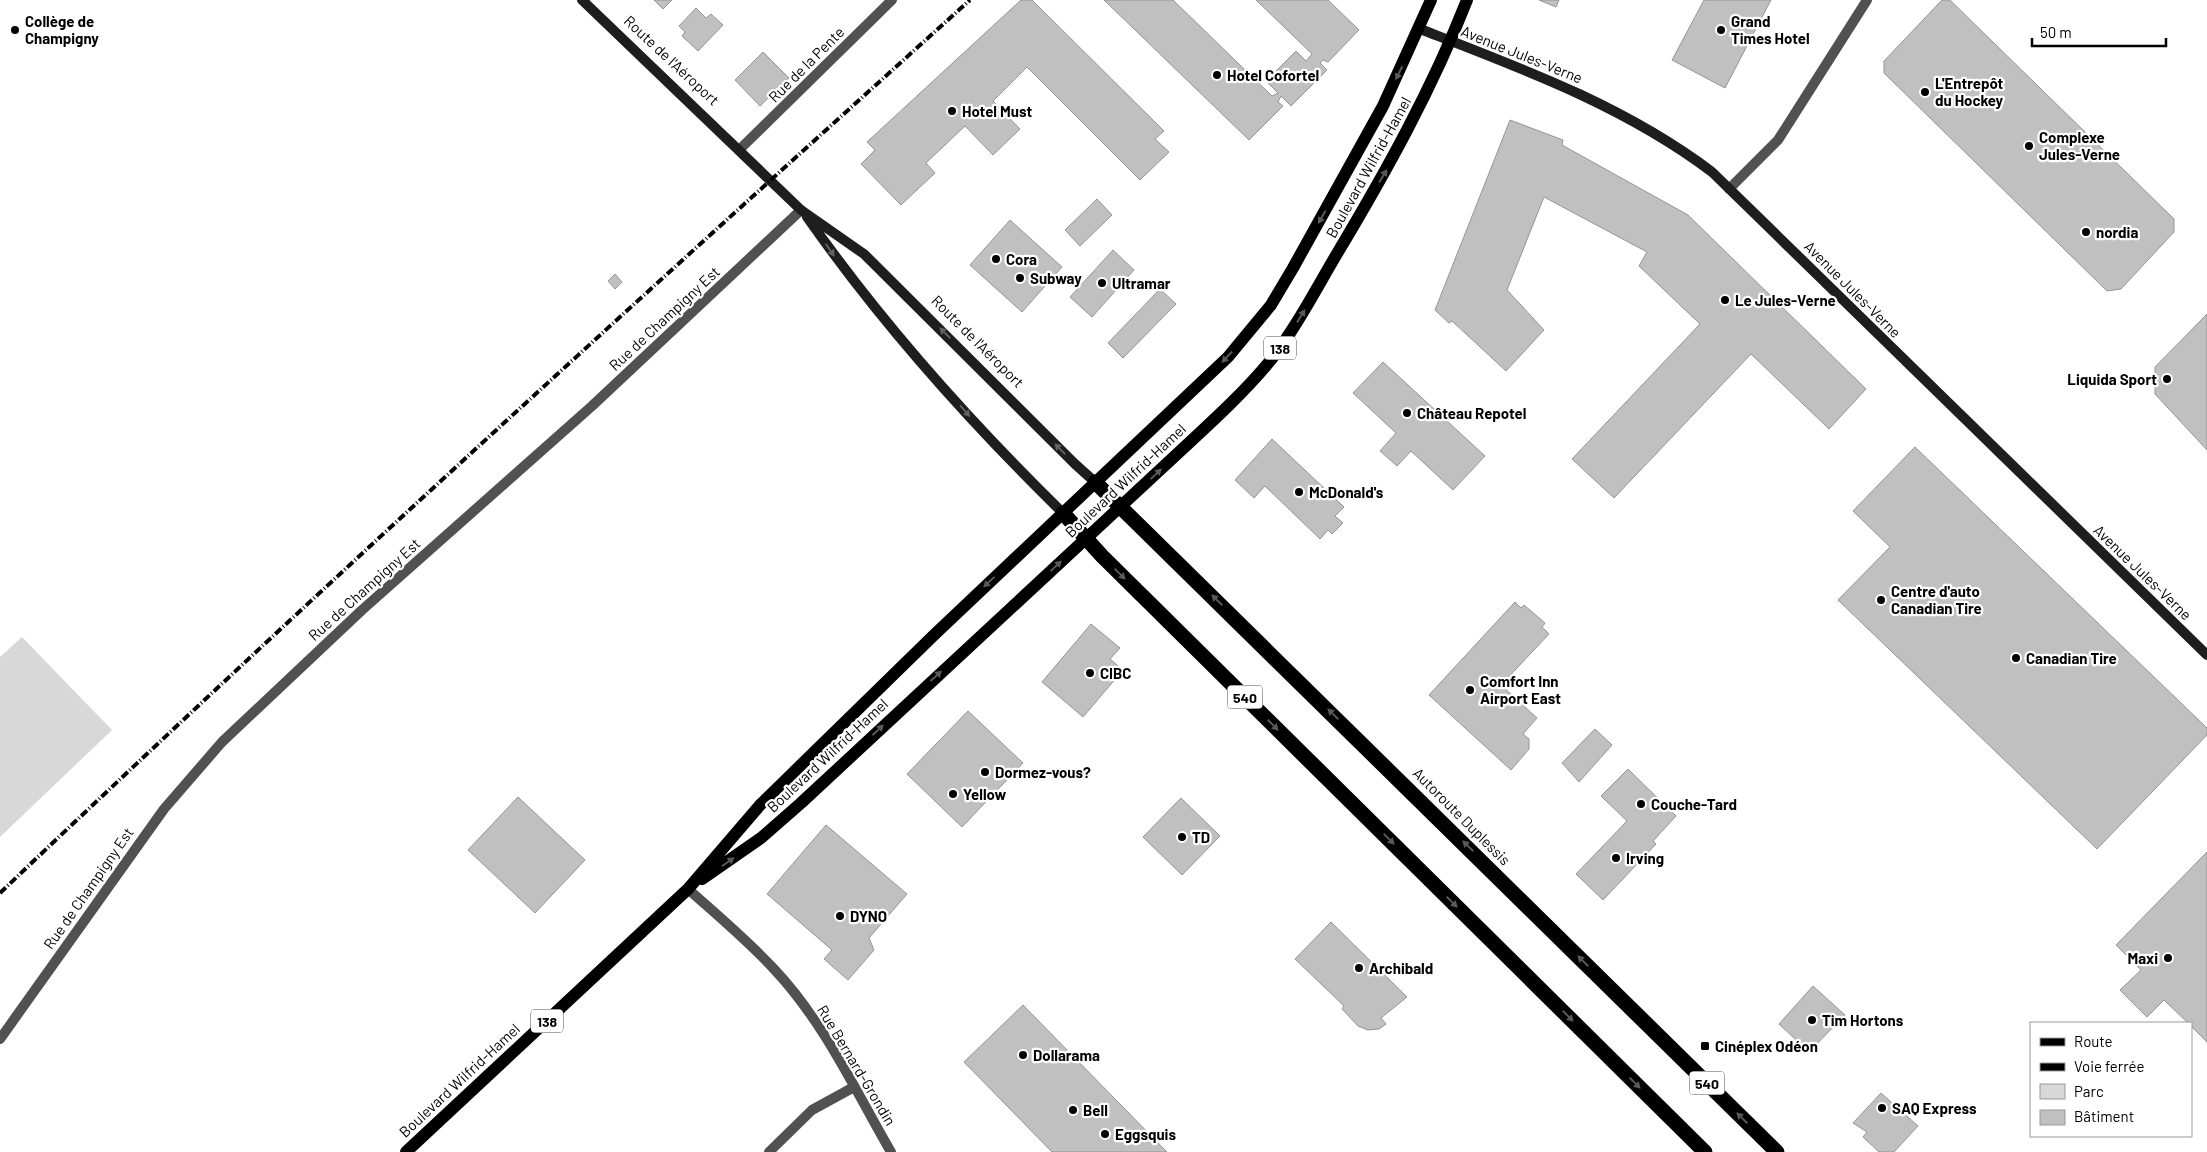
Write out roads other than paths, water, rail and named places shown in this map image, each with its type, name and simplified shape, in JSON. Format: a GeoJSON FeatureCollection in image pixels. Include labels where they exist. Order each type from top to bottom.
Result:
{"type":"FeatureCollection","features":[{"type":"Feature","properties":{"kind":"highway","name":"Route de l'Aéroport"},"geometry":{"type":"LineString","coordinates":[[1095,482],[1121,507]]}},
{"type":"Feature","properties":{"kind":"highway","name":"Autoroute Duplessis"},"geometry":{"type":"LineString","coordinates":[[1121,507],[1777,1152]]}},
{"type":"Feature","properties":{"kind":"highway","name":"Route de l'Aéroport"},"geometry":{"type":"LineString","coordinates":[[1063,513],[1086,539]]}},
{"type":"Feature","properties":{"kind":"highway","name":"540"},"geometry":{"type":"LineString","coordinates":[[1086,539],[1705,1152]]}},
{"type":"Feature","properties":{"kind":"main road","name":"Route de l'Aéroport"},"geometry":{"type":"LineString","coordinates":[[582,0],[740,149],[801,210],[845,272],[868,300],[969,415],[1063,513]]}},
{"type":"Feature","properties":{"kind":"main road","name":"Boulevard Wilfrid-Hamel"},"geometry":{"type":"LineString","coordinates":[[406,1152],[688,889],[761,804],[1095,482],[1228,357],[1265,312],[1293,268],[1368,136],[1420,29],[1431,0]]}},
{"type":"Feature","properties":{"kind":"main road","name":"Boulevard Wilfrid-Hamel"},"geometry":{"type":"LineString","coordinates":[[688,889],[761,838],[1121,507],[1242,392],[1269,361],[1303,313],[1396,154],[1450,41],[1467,0]]}},
{"type":"Feature","properties":{"kind":"main road","name":"Avenue Jules-Verne"},"geometry":{"type":"LineString","coordinates":[[1420,29],[1620,113],[1678,148],[1729,188],[2207,655]]}},
{"type":"Feature","properties":{"kind":"main road","name":"Route de l'Aéroport"},"geometry":{"type":"LineString","coordinates":[[801,210],[864,254],[1095,482]]}},
{"type":"Feature","properties":{"kind":"street","name":"Rue de la Pente"},"geometry":{"type":"LineString","coordinates":[[740,149],[892,0]]}},
{"type":"Feature","properties":{"kind":"street"},"geometry":{"type":"LineString","coordinates":[[1729,188],[1778,140],[1867,0]]}},
{"type":"Feature","properties":{"kind":"street","name":"Rue de Champigny Est"},"geometry":{"type":"LineString","coordinates":[[0,1039],[164,809],[222,742],[362,610],[592,406],[801,210]]}},
{"type":"Feature","properties":{"kind":"street","name":"Rue Bernard-Grondin"},"geometry":{"type":"LineString","coordinates":[[688,889],[775,970],[827,1040],[891,1152]]}},
{"type":"Feature","properties":{"kind":"street"},"geometry":{"type":"LineString","coordinates":[[769,1152],[812,1110],[854,1087]]}},
{"type":"Feature","properties":{"kind":"railway"},"geometry":{"type":"LineString","coordinates":[[0,893],[482,443],[970,0]]}},
{"type":"Feature","properties":{"kind":"place","name":"Collège de Champigny"},"geometry":{"type":"Point","coordinates":[15,30]}},
{"type":"Feature","properties":{"kind":"place","name":"Grand Times Hotel"},"geometry":{"type":"Point","coordinates":[1721,30]}},
{"type":"Feature","properties":{"kind":"place","name":"Hotel Cofortel"},"geometry":{"type":"Point","coordinates":[1217,75]}},
{"type":"Feature","properties":{"kind":"place","name":"L'Entrepôt du Hockey"},"geometry":{"type":"Point","coordinates":[1925,92]}},
{"type":"Feature","properties":{"kind":"place","name":"Hotel Must"},"geometry":{"type":"Point","coordinates":[952,111]}},
{"type":"Feature","properties":{"kind":"place","name":"Complexe Jules-Verne"},"geometry":{"type":"Point","coordinates":[2029,146]}},
{"type":"Feature","properties":{"kind":"place","name":"nordia"},"geometry":{"type":"Point","coordinates":[2086,232]}},
{"type":"Feature","properties":{"kind":"place","name":"Cora"},"geometry":{"type":"Point","coordinates":[996,259]}},
{"type":"Feature","properties":{"kind":"place","name":"Subway"},"geometry":{"type":"Point","coordinates":[1020,278]}},
{"type":"Feature","properties":{"kind":"place","name":"Ultramar"},"geometry":{"type":"Point","coordinates":[1102,283]}},
{"type":"Feature","properties":{"kind":"place","name":"Le Jules-Verne"},"geometry":{"type":"Point","coordinates":[1725,300]}},
{"type":"Feature","properties":{"kind":"place","name":"Liquida Sport"},"geometry":{"type":"Point","coordinates":[2167,379]}},
{"type":"Feature","properties":{"kind":"place","name":"Château Repotel"},"geometry":{"type":"Point","coordinates":[1407,413]}},
{"type":"Feature","properties":{"kind":"place","name":"McDonald's"},"geometry":{"type":"Point","coordinates":[1299,492]}},
{"type":"Feature","properties":{"kind":"place","name":"Centre d'auto Canadian Tire"},"geometry":{"type":"Point","coordinates":[1881,600]}},
{"type":"Feature","properties":{"kind":"place","name":"Canadian Tire"},"geometry":{"type":"Point","coordinates":[2016,658]}},
{"type":"Feature","properties":{"kind":"place","name":"CIBC"},"geometry":{"type":"Point","coordinates":[1090,673]}},
{"type":"Feature","properties":{"kind":"place","name":"Comfort Inn Airport East"},"geometry":{"type":"Point","coordinates":[1470,690]}},
{"type":"Feature","properties":{"kind":"place","name":"Dormez-vous?"},"geometry":{"type":"Point","coordinates":[985,772]}},
{"type":"Feature","properties":{"kind":"place","name":"Yellow"},"geometry":{"type":"Point","coordinates":[953,794]}},
{"type":"Feature","properties":{"kind":"place","name":"Couche-Tard"},"geometry":{"type":"Point","coordinates":[1641,804]}},
{"type":"Feature","properties":{"kind":"place","name":"TD"},"geometry":{"type":"Point","coordinates":[1182,837]}},
{"type":"Feature","properties":{"kind":"place","name":"Irving"},"geometry":{"type":"Point","coordinates":[1616,858]}},
{"type":"Feature","properties":{"kind":"place","name":"DYNO"},"geometry":{"type":"Point","coordinates":[840,916]}},
{"type":"Feature","properties":{"kind":"place","name":"Maxi"},"geometry":{"type":"Point","coordinates":[2168,958]}},
{"type":"Feature","properties":{"kind":"place","name":"Archibald"},"geometry":{"type":"Point","coordinates":[1359,968]}},
{"type":"Feature","properties":{"kind":"place","name":"Tim Hortons"},"geometry":{"type":"Point","coordinates":[1812,1020]}},
{"type":"Feature","properties":{"kind":"place","name":"Cinéplex Odéon"},"geometry":{"type":"Point","coordinates":[1705,1046]}},
{"type":"Feature","properties":{"kind":"place","name":"Dollarama"},"geometry":{"type":"Point","coordinates":[1023,1055]}},
{"type":"Feature","properties":{"kind":"place","name":"SAQ Express"},"geometry":{"type":"Point","coordinates":[1882,1108]}},
{"type":"Feature","properties":{"kind":"place","name":"Bell"},"geometry":{"type":"Point","coordinates":[1073,1110]}},
{"type":"Feature","properties":{"kind":"place","name":"Eggsquis"},"geometry":{"type":"Point","coordinates":[1105,1134]}}]}
